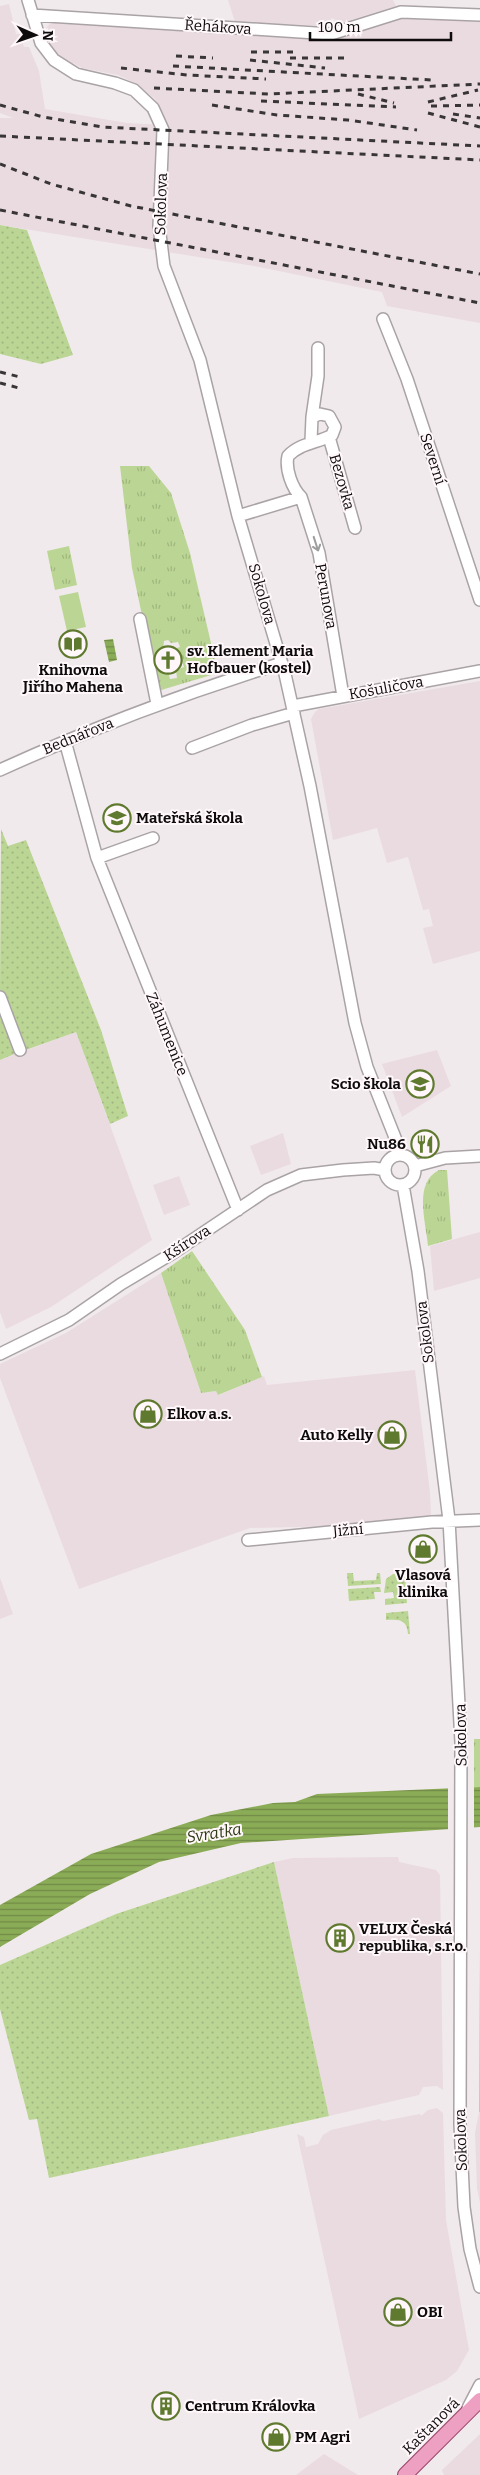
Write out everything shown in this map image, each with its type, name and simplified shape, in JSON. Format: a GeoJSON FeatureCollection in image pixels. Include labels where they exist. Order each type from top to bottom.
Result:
{"type":"FeatureCollection","features":[{"type":"Feature","properties":{"kind":"main road","name":"Kaštanová"},"geometry":{"type":"LineString","coordinates":[[405,2475],[480,2400]]}},
{"type":"Feature","properties":{"kind":"street","name":"Sokolova"},"geometry":{"type":"LineString","coordinates":[[28,0],[41,43],[60,66],[83,77],[125,86],[147,101],[160,123],[163,150],[159,226],[164,266],[200,360],[238,516],[282,663],[294,710],[355,1023],[369,1073],[396,1140],[399,1155]]}},
{"type":"Feature","properties":{"kind":"street","name":"Řehákova"},"geometry":{"type":"LineString","coordinates":[[32,15],[331,34],[401,12],[480,15]]}},
{"type":"Feature","properties":{"kind":"street","name":"Severní"},"geometry":{"type":"LineString","coordinates":[[383,319],[407,379],[480,600]]}},
{"type":"Feature","properties":{"kind":"street"},"geometry":{"type":"LineString","coordinates":[[311,442],[312,417],[318,376],[318,348]]}},
{"type":"Feature","properties":{"kind":"street"},"geometry":{"type":"LineString","coordinates":[[312,417],[325,415],[332,420],[335,431],[329,437]]}},
{"type":"Feature","properties":{"kind":"street","name":"Perunova"},"geometry":{"type":"LineString","coordinates":[[329,437],[311,442],[290,454],[287,459],[294,491],[300,497],[319,553],[343,696]]}},
{"type":"Feature","properties":{"kind":"street","name":"Bezovka"},"geometry":{"type":"LineString","coordinates":[[329,437],[355,528]]}},
{"type":"Feature","properties":{"kind":"street"},"geometry":{"type":"LineString","coordinates":[[238,516],[300,497]]}},
{"type":"Feature","properties":{"kind":"street"},"geometry":{"type":"LineString","coordinates":[[140,619],[157,704]]}},
{"type":"Feature","properties":{"kind":"street","name":"Bednářova"},"geometry":{"type":"LineString","coordinates":[[0,770],[65,741],[157,704],[282,663]]}},
{"type":"Feature","properties":{"kind":"street","name":"Košuličova"},"geometry":{"type":"LineString","coordinates":[[294,710],[343,696],[480,671]]}},
{"type":"Feature","properties":{"kind":"street"},"geometry":{"type":"LineString","coordinates":[[192,748],[294,710]]}},
{"type":"Feature","properties":{"kind":"street","name":"Záhumenice"},"geometry":{"type":"LineString","coordinates":[[65,741],[97,858],[238,1210]]}},
{"type":"Feature","properties":{"kind":"street"},"geometry":{"type":"LineString","coordinates":[[97,858],[153,838]]}},
{"type":"Feature","properties":{"kind":"street"},"geometry":{"type":"LineString","coordinates":[[0,997],[20,1050]]}},
{"type":"Feature","properties":{"kind":"street"},"geometry":{"type":"LineString","coordinates":[[399,1155],[410,1159],[415,1166],[413,1179],[403,1185],[392,1183],[388,1180],[385,1170],[390,1159],[399,1155]]}},
{"type":"Feature","properties":{"kind":"street"},"geometry":{"type":"LineString","coordinates":[[415,1166],[445,1158],[480,1156]]}},
{"type":"Feature","properties":{"kind":"street","name":"Kšírova"},"geometry":{"type":"LineString","coordinates":[[0,1354],[69,1320],[120,1284],[267,1190],[301,1175],[351,1170],[385,1170]]}},
{"type":"Feature","properties":{"kind":"street","name":"Sokolova"},"geometry":{"type":"LineString","coordinates":[[403,1185],[418,1271],[449,1520],[461,1705],[460,2124],[464,2207],[470,2249],[480,2288]]}},
{"type":"Feature","properties":{"kind":"street","name":"Jižní"},"geometry":{"type":"LineString","coordinates":[[248,1540],[449,1520],[480,1520]]}},
{"type":"Feature","properties":{"kind":"street"},"geometry":{"type":"LineString","coordinates":[[466,2412],[480,2385]]}},
{"type":"Feature","properties":{"kind":"shaded area"},"geometry":{"type":"Polygon","coordinates":[[[228,0],[393,0],[396,6],[341,23],[332,18],[325,26],[235,22],[228,0]]]}},
{"type":"Feature","properties":{"kind":"shaded area"},"geometry":{"type":"Polygon","coordinates":[[[9,4],[16,34],[20,34],[24,47],[29,47],[39,71],[45,109],[127,123],[166,125],[155,99],[135,83],[118,75],[82,68],[73,63],[72,65],[60,57],[46,42],[48,25],[53,23],[333,37],[405,15],[480,19],[480,323],[387,306],[382,292],[254,266],[0,225],[0,118],[13,118],[0,113],[0,6],[9,4]]]}},
{"type":"Feature","properties":{"kind":"shaded area"},"geometry":{"type":"Polygon","coordinates":[[[480,681],[480,951],[433,964],[423,928],[433,926],[429,909],[423,910],[408,857],[387,863],[377,828],[333,840],[311,719],[319,709],[480,681]]]}},
{"type":"Feature","properties":{"kind":"shaded area"},"geometry":{"type":"Polygon","coordinates":[[[76,1032],[152,1240],[51,1307],[6,1329],[0,1312],[0,1060],[76,1032]]]}},
{"type":"Feature","properties":{"kind":"shaded area","name":"Scio škola"},"geometry":{"type":"Polygon","coordinates":[[[437,1050],[451,1086],[402,1117],[382,1064],[437,1050]]]}},
{"type":"Feature","properties":{"kind":"shaded area"},"geometry":{"type":"Polygon","coordinates":[[[283,1133],[291,1164],[261,1175],[250,1146],[283,1133]]]}},
{"type":"Feature","properties":{"kind":"shaded area"},"geometry":{"type":"Polygon","coordinates":[[[179,1176],[190,1205],[164,1215],[153,1185],[179,1176]]]}},
{"type":"Feature","properties":{"kind":"shaded area"},"geometry":{"type":"Polygon","coordinates":[[[480,1232],[480,1278],[434,1291],[430,1246],[480,1232]]]}},
{"type":"Feature","properties":{"kind":"shaded area"},"geometry":{"type":"Polygon","coordinates":[[[161,1273],[201,1393],[216,1391],[219,1395],[264,1376],[267,1385],[415,1370],[430,1492],[431,1517],[342,1526],[250,1528],[79,1589],[0,1378],[0,1364],[66,1333],[161,1273]]]}},
{"type":"Feature","properties":{"kind":"shaded area"},"geometry":{"type":"Polygon","coordinates":[[[0,1578],[13,1614],[0,1619],[0,1578]]]}},
{"type":"Feature","properties":{"kind":"shaded area"},"geometry":{"type":"Polygon","coordinates":[[[398,1857],[399,1862],[436,1870],[440,1875],[443,2090],[437,2086],[423,2087],[419,2095],[329,2116],[274,1862],[293,1858],[398,1857]]]}},
{"type":"Feature","properties":{"kind":"shaded area"},"geometry":{"type":"Polygon","coordinates":[[[437,2108],[443,2113],[446,2220],[469,2350],[457,2371],[446,2380],[359,2419],[297,2134],[304,2137],[306,2147],[318,2144],[323,2135],[331,2130],[379,2119],[383,2121],[420,2114],[421,2116],[428,2110],[437,2108]]]}},
{"type":"Feature","properties":{"kind":"shaded area"},"geometry":{"type":"Polygon","coordinates":[[[479,2112],[480,2203],[477,2188],[475,2133],[479,2112]]]}},
{"type":"Feature","properties":{"kind":"shaded area"},"geometry":{"type":"Polygon","coordinates":[[[480,2434],[480,2475],[444,2475],[442,2470],[480,2434]]]}},
{"type":"Feature","properties":{"kind":"shaded area"},"geometry":{"type":"Polygon","coordinates":[[[324,2454],[358,2475],[296,2475],[324,2454]]]}},
{"type":"Feature","properties":{"kind":"green space"},"geometry":{"type":"Polygon","coordinates":[[[0,225],[27,230],[73,355],[41,364],[0,354],[0,225]]]}},
{"type":"Feature","properties":{"kind":"green space"},"geometry":{"type":"Polygon","coordinates":[[[120,466],[149,466],[171,493],[190,553],[218,673],[158,691],[132,568],[120,466]],[[168,640],[164,641],[163,650],[157,658],[157,661],[163,663],[165,672],[168,671],[170,679],[177,678],[176,670],[184,667],[182,661],[180,662],[181,653],[177,651],[177,648],[180,647],[178,642],[171,643],[168,640]]]}},
{"type":"Feature","properties":{"kind":"green space"},"geometry":{"type":"Polygon","coordinates":[[[69,546],[77,585],[55,590],[47,551],[69,546]]]}},
{"type":"Feature","properties":{"kind":"green space"},"geometry":{"type":"Polygon","coordinates":[[[78,592],[86,627],[67,631],[59,596],[78,592]]]}},
{"type":"Feature","properties":{"kind":"green space"},"geometry":{"type":"Polygon","coordinates":[[[1,829],[8,846],[26,840],[101,1030],[128,1116],[110,1124],[76,1032],[23,1051],[0,990],[1,829]]]}},
{"type":"Feature","properties":{"kind":"green space"},"geometry":{"type":"Polygon","coordinates":[[[0,1008],[17,1053],[0,1060],[0,1008]]]}},
{"type":"Feature","properties":{"kind":"green space"},"geometry":{"type":"Polygon","coordinates":[[[439,1170],[447,1170],[452,1239],[428,1246],[423,1204],[424,1193],[426,1184],[431,1176],[439,1170]]]}},
{"type":"Feature","properties":{"kind":"green space"},"geometry":{"type":"Polygon","coordinates":[[[192,1251],[245,1330],[262,1377],[218,1395],[216,1391],[201,1393],[161,1273],[192,1251]]]}},
{"type":"Feature","properties":{"kind":"green space"},"geometry":{"type":"Polygon","coordinates":[[[347,1573],[353,1573],[354,1581],[376,1580],[377,1573],[380,1573],[381,1584],[348,1586],[347,1573]]]}},
{"type":"Feature","properties":{"kind":"green space"},"geometry":{"type":"Polygon","coordinates":[[[393,1574],[405,1574],[407,1603],[385,1605],[385,1599],[394,1598],[393,1592],[384,1593],[386,1579],[393,1574]]]}},
{"type":"Feature","properties":{"kind":"green space"},"geometry":{"type":"Polygon","coordinates":[[[380,1587],[381,1592],[374,1592],[375,1599],[349,1601],[348,1589],[380,1587]]]}},
{"type":"Feature","properties":{"kind":"green space"},"geometry":{"type":"Polygon","coordinates":[[[408,1611],[410,1634],[408,1634],[406,1625],[402,1621],[386,1620],[386,1613],[408,1611]]]}},
{"type":"Feature","properties":{"kind":"green space"},"geometry":{"type":"Polygon","coordinates":[[[474,1739],[480,1739],[480,1787],[474,1787],[474,1739]]]}},
{"type":"Feature","properties":{"kind":"green space"},"geometry":{"type":"Polygon","coordinates":[[[274,1862],[329,2116],[49,2178],[37,2119],[29,2120],[0,2009],[0,1965],[116,1914],[274,1862]]]}},
{"type":"Feature","properties":{"kind":"green space"},"geometry":{"type":"Polygon","coordinates":[[[480,1945],[480,2112],[479,2112],[480,1945]]]}},
{"type":"Feature","properties":{"kind":"water"},"geometry":{"type":"Polygon","coordinates":[[[113,639],[117,660],[109,662],[104,640],[113,639]]]}},
{"type":"Feature","properties":{"kind":"water","name":"Svratka"},"geometry":{"type":"Polygon","coordinates":[[[480,1787],[480,1827],[241,1843],[159,1862],[90,1894],[0,1947],[0,1905],[91,1854],[211,1815],[273,1803],[295,1802],[317,1794],[480,1787]]]}},
{"type":"Feature","properties":{"kind":"pier"},"geometry":{"type":"Polygon","coordinates":[[[474,1784],[474,1830],[448,1832],[448,1786],[474,1784]]]}},
{"type":"Feature","properties":{"kind":"railway"},"geometry":{"type":"LineString","coordinates":[[251,52],[299,52]]}},
{"type":"Feature","properties":{"kind":"railway"},"geometry":{"type":"LineString","coordinates":[[176,56],[213,58]]}},
{"type":"Feature","properties":{"kind":"railway"},"geometry":{"type":"LineString","coordinates":[[290,58],[348,58]]}},
{"type":"Feature","properties":{"kind":"railway"},"geometry":{"type":"LineString","coordinates":[[250,60],[325,68]]}},
{"type":"Feature","properties":{"kind":"railway"},"geometry":{"type":"LineString","coordinates":[[173,66],[432,80]]}},
{"type":"Feature","properties":{"kind":"railway"},"geometry":{"type":"LineString","coordinates":[[121,68],[187,75],[266,79]]}},
{"type":"Feature","properties":{"kind":"railway"},"geometry":{"type":"LineString","coordinates":[[154,88],[268,94],[480,84]]}},
{"type":"Feature","properties":{"kind":"railway"},"geometry":{"type":"LineString","coordinates":[[428,102],[478,90]]}},
{"type":"Feature","properties":{"kind":"railway"},"geometry":{"type":"LineString","coordinates":[[358,94],[394,103]]}},
{"type":"Feature","properties":{"kind":"railway"},"geometry":{"type":"LineString","coordinates":[[261,101],[396,107]]}},
{"type":"Feature","properties":{"kind":"railway"},"geometry":{"type":"LineString","coordinates":[[0,105],[43,117],[102,127],[480,146]]}},
{"type":"Feature","properties":{"kind":"railway"},"geometry":{"type":"LineString","coordinates":[[212,105],[277,115],[348,120],[417,130]]}},
{"type":"Feature","properties":{"kind":"railway"},"geometry":{"type":"LineString","coordinates":[[431,106],[480,105]]}},
{"type":"Feature","properties":{"kind":"railway"},"geometry":{"type":"LineString","coordinates":[[428,113],[480,127]]}},
{"type":"Feature","properties":{"kind":"railway"},"geometry":{"type":"LineString","coordinates":[[453,114],[480,118]]}},
{"type":"Feature","properties":{"kind":"railway"},"geometry":{"type":"LineString","coordinates":[[0,136],[480,160]]}},
{"type":"Feature","properties":{"kind":"railway"},"geometry":{"type":"LineString","coordinates":[[0,164],[51,184],[131,206],[480,274]]}},
{"type":"Feature","properties":{"kind":"railway"},"geometry":{"type":"LineString","coordinates":[[0,210],[480,303]]}},
{"type":"Feature","properties":{"kind":"railway"},"geometry":{"type":"LineString","coordinates":[[0,372],[20,377]]}},
{"type":"Feature","properties":{"kind":"railway"},"geometry":{"type":"LineString","coordinates":[[0,383],[19,388]]}},
{"type":"Feature","properties":{"kind":"place","name":"Knihovna Jiřího Mahena"},"geometry":{"type":"Point","coordinates":[73,644]}},
{"type":"Feature","properties":{"kind":"place","name":"sv. Klement Maria Hofbauer (kostel)"},"geometry":{"type":"Point","coordinates":[168,660]}},
{"type":"Feature","properties":{"kind":"place","name":"Mateřská škola"},"geometry":{"type":"Point","coordinates":[117,818]}},
{"type":"Feature","properties":{"kind":"place","name":"Scio škola"},"geometry":{"type":"Point","coordinates":[420,1084]}},
{"type":"Feature","properties":{"kind":"place","name":"Nu86"},"geometry":{"type":"Point","coordinates":[425,1144]}},
{"type":"Feature","properties":{"kind":"place","name":"Elkov a.s."},"geometry":{"type":"Point","coordinates":[148,1414]}},
{"type":"Feature","properties":{"kind":"place","name":"Auto Kelly"},"geometry":{"type":"Point","coordinates":[392,1435]}},
{"type":"Feature","properties":{"kind":"place","name":"Vlasová klinika"},"geometry":{"type":"Point","coordinates":[423,1549]}},
{"type":"Feature","properties":{"kind":"place","name":"VELUX Česká republika, s.r.o."},"geometry":{"type":"Point","coordinates":[340,1938]}},
{"type":"Feature","properties":{"kind":"place","name":"OBI"},"geometry":{"type":"Point","coordinates":[398,2312]}},
{"type":"Feature","properties":{"kind":"place","name":"Centrum Královka"},"geometry":{"type":"Point","coordinates":[166,2406]}},
{"type":"Feature","properties":{"kind":"place","name":"PM Agri"},"geometry":{"type":"Point","coordinates":[276,2437]}}]}
